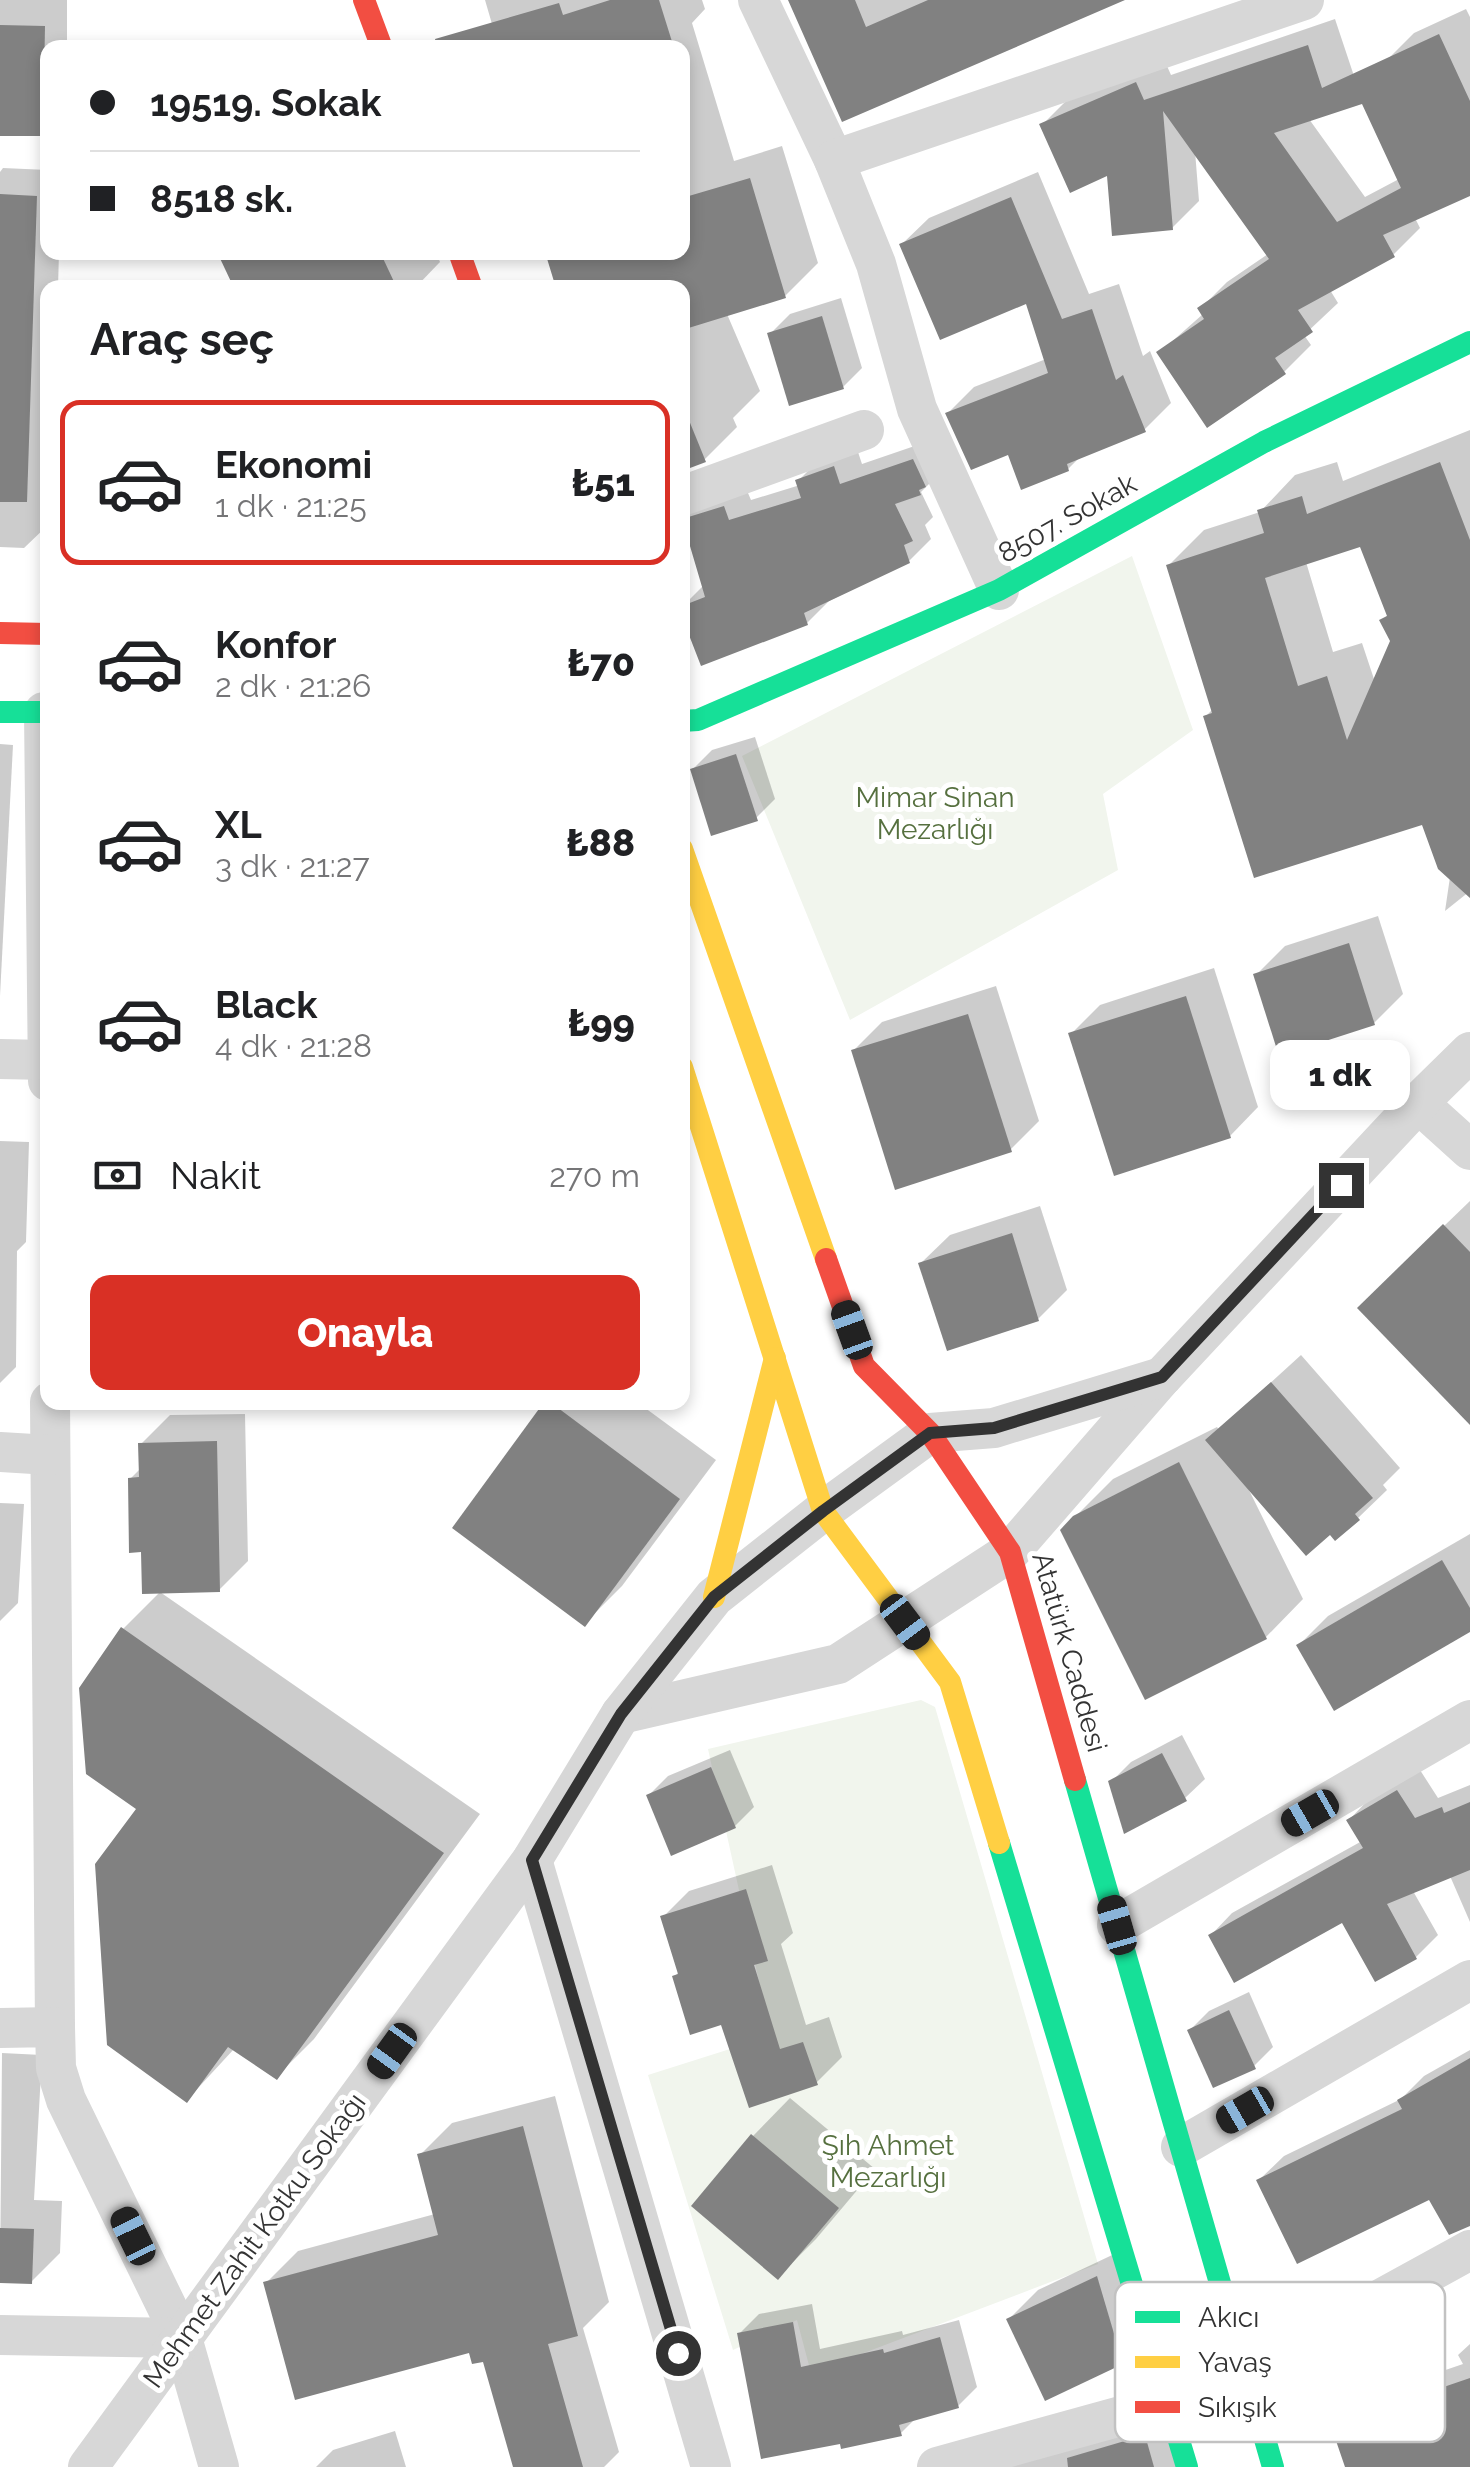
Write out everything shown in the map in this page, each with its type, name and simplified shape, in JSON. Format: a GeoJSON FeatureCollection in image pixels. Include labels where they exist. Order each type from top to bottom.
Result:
{"type":"FeatureCollection","features":[{"type":"Feature","properties":{"kind":"street"},"geometry":{"type":"LineString","coordinates":[[364,0],[379,40]]}},
{"type":"Feature","properties":{"kind":"street"},"geometry":{"type":"LineString","coordinates":[[758,0],[834,160],[876,264],[917,408],[999,590]]}},
{"type":"Feature","properties":{"kind":"street"},"geometry":{"type":"LineString","coordinates":[[834,160],[1304,0]]}},
{"type":"Feature","properties":{"kind":"street","name":"8507. Sokak"},"geometry":{"type":"LineString","coordinates":[[690,720],[999,590],[1264,442],[1470,342]]}},
{"type":"Feature","properties":{"kind":"street"},"geometry":{"type":"LineString","coordinates":[[690,493],[864,430]]}},
{"type":"Feature","properties":{"kind":"street"},"geometry":{"type":"LineString","coordinates":[[0,634],[40,634]]}},
{"type":"Feature","properties":{"kind":"street"},"geometry":{"type":"LineString","coordinates":[[0,712],[40,712]]}},
{"type":"Feature","properties":{"kind":"street","name":"Atatürk Caddesi"},"geometry":{"type":"LineString","coordinates":[[690,872],[864,1366],[930,1433],[1010,1552],[1220,2282]]}},
{"type":"Feature","properties":{"kind":"street"},"geometry":{"type":"LineString","coordinates":[[621,1714],[838,1664],[1010,1552],[1162,1377],[1470,1052]]}},
{"type":"Feature","properties":{"kind":"street"},"geometry":{"type":"LineString","coordinates":[[0,1059],[40,1060]]}},
{"type":"Feature","properties":{"kind":"street"},"geometry":{"type":"LineString","coordinates":[[690,1091],[823,1511],[950,1682],[1132,2282]]}},
{"type":"Feature","properties":{"kind":"street"},"geometry":{"type":"LineString","coordinates":[[1418,1103],[1470,1150]]}},
{"type":"Feature","properties":{"kind":"street"},"geometry":{"type":"LineString","coordinates":[[714,1597],[775,1358]]}},
{"type":"Feature","properties":{"kind":"street"},"geometry":{"type":"LineString","coordinates":[[930,1433],[994,1428],[1162,1377]]}},
{"type":"Feature","properties":{"kind":"street"},"geometry":{"type":"LineString","coordinates":[[50,1410],[56,2068],[66,2100],[182,2338],[219,2467]]}},
{"type":"Feature","properties":{"kind":"street","name":"Mehmet Zahit Kotku Sokağı"},"geometry":{"type":"LineString","coordinates":[[88,2467],[532,1860],[621,1714],[714,1597],[930,1433]]}},
{"type":"Feature","properties":{"kind":"street"},"geometry":{"type":"LineString","coordinates":[[0,1452],[50,1455]]}},
{"type":"Feature","properties":{"kind":"street"},"geometry":{"type":"LineString","coordinates":[[1117,1925],[1470,1720]]}},
{"type":"Feature","properties":{"kind":"street"},"geometry":{"type":"LineString","coordinates":[[532,1860],[711,2467]]}},
{"type":"Feature","properties":{"kind":"street"},"geometry":{"type":"LineString","coordinates":[[1181,2147],[1470,1980]]}},
{"type":"Feature","properties":{"kind":"street"},"geometry":{"type":"LineString","coordinates":[[0,2028],[54,2027]]}},
{"type":"Feature","properties":{"kind":"street"},"geometry":{"type":"LineString","coordinates":[[1412,2282],[1470,2250]]}},
{"type":"Feature","properties":{"kind":"street"},"geometry":{"type":"LineString","coordinates":[[0,2335],[182,2338]]}},
{"type":"Feature","properties":{"kind":"street"},"geometry":{"type":"LineString","coordinates":[[938,2467],[1115,2417]]}},
{"type":"Feature","properties":{"kind":"street"},"geometry":{"type":"LineString","coordinates":[[1180,2442],[1187,2467]]}},
{"type":"Feature","properties":{"kind":"street","name":"Atatürk Caddesi"},"geometry":{"type":"LineString","coordinates":[[1265,2442],[1272,2467]]}},
{"type":"Feature","properties":{"kind":"green space","name":"Mimar Sinan Mezarlığı"},"geometry":{"type":"Polygon","coordinates":[[[1132,556],[1193,730],[1103,794],[1118,870],[850,1020],[742,756],[1132,556]]]}},
{"type":"Feature","properties":{"kind":"green space","name":"Şıh Ahmet Mezarlığı"},"geometry":{"type":"Polygon","coordinates":[[[921,1700],[935,1707],[1098,2264],[811,2373],[797,2320],[733,2350],[648,2075],[771,2036],[708,1749],[921,1700]]]}},
{"type":"Feature","properties":{"kind":"building"},"geometry":{"type":"Polygon","coordinates":[[[610,0],[659,0],[672,40],[435,39],[559,3],[563,15],[610,0]]]}},
{"type":"Feature","properties":{"kind":"building"},"geometry":{"type":"Polygon","coordinates":[[[788,0],[855,0],[866,27],[928,0],[1125,0],[842,122],[788,0]]]}},
{"type":"Feature","properties":{"kind":"building"},"geometry":{"type":"Polygon","coordinates":[[[0,25],[45,26],[45,40],[40,40],[40,136],[0,136],[0,25]]]}},
{"type":"Feature","properties":{"kind":"building"},"geometry":{"type":"Polygon","coordinates":[[[1439,34],[1470,101],[1470,196],[1383,235],[1395,257],[1298,310],[1313,332],[1275,358],[1286,374],[1207,428],[1156,352],[1204,319],[1197,308],[1269,259],[1163,111],[1173,230],[1112,236],[1107,176],[1070,193],[1039,124],[1136,82],[1144,100],[1308,45],[1322,88],[1439,34]],[[1362,104],[1274,133],[1337,222],[1401,188],[1362,104]]]}},
{"type":"Feature","properties":{"kind":"building"},"geometry":{"type":"Polygon","coordinates":[[[750,178],[786,298],[690,328],[690,280],[554,280],[547,260],[690,260],[690,196],[750,178]]]}},
{"type":"Feature","properties":{"kind":"building"},"geometry":{"type":"Polygon","coordinates":[[[0,194],[37,196],[27,502],[0,502],[0,194]]]}},
{"type":"Feature","properties":{"kind":"building"},"geometry":{"type":"Polygon","coordinates":[[[1011,197],[1062,319],[1092,309],[1116,380],[1123,375],[1146,432],[1067,464],[1069,471],[1021,490],[1008,455],[971,470],[945,413],[1048,373],[1026,304],[940,340],[899,244],[1011,197]]]}},
{"type":"Feature","properties":{"kind":"building"},"geometry":{"type":"Polygon","coordinates":[[[221,260],[384,260],[393,280],[230,280],[221,260]]]}},
{"type":"Feature","properties":{"kind":"building"},"geometry":{"type":"Polygon","coordinates":[[[822,316],[844,389],[789,406],[767,333],[822,316]]]}},
{"type":"Feature","properties":{"kind":"building"},"geometry":{"type":"Polygon","coordinates":[[[690,423],[706,462],[690,468],[690,423]]]}},
{"type":"Feature","properties":{"kind":"building"},"geometry":{"type":"Polygon","coordinates":[[[913,459],[926,487],[919,490],[921,495],[895,504],[913,541],[904,545],[910,563],[804,613],[808,625],[701,666],[690,638],[690,603],[705,597],[690,546],[690,517],[724,506],[729,520],[801,498],[795,480],[834,466],[840,484],[913,459]]]}},
{"type":"Feature","properties":{"kind":"building"},"geometry":{"type":"Polygon","coordinates":[[[1440,462],[1470,540],[1470,898],[1438,869],[1422,825],[1254,878],[1203,716],[1212,713],[1166,565],[1264,533],[1257,510],[1302,496],[1307,514],[1440,462]],[[1360,547],[1265,578],[1298,686],[1327,676],[1347,740],[1390,641],[1379,620],[1387,616],[1360,547]]]}},
{"type":"Feature","properties":{"kind":"building"},"geometry":{"type":"Polygon","coordinates":[[[736,754],[758,821],[711,836],[690,769],[736,754]]]}},
{"type":"Feature","properties":{"kind":"building"},"geometry":{"type":"Polygon","coordinates":[[[1349,943],[1375,1025],[1279,1056],[1253,974],[1349,943]]]}},
{"type":"Feature","properties":{"kind":"building"},"geometry":{"type":"Polygon","coordinates":[[[1186,996],[1231,1138],[1114,1176],[1068,1033],[1186,996]]]}},
{"type":"Feature","properties":{"kind":"building"},"geometry":{"type":"Polygon","coordinates":[[[968,1014],[1012,1152],[895,1190],[851,1050],[968,1014]]]}},
{"type":"Feature","properties":{"kind":"building"},"geometry":{"type":"Polygon","coordinates":[[[1443,1224],[1470,1252],[1470,1425],[1357,1308],[1443,1224]]]}},
{"type":"Feature","properties":{"kind":"building"},"geometry":{"type":"Polygon","coordinates":[[[1012,1233],[1039,1321],[947,1351],[918,1263],[1012,1233]]]}},
{"type":"Feature","properties":{"kind":"building"},"geometry":{"type":"Polygon","coordinates":[[[1271,1382],[1373,1498],[1355,1514],[1360,1520],[1335,1541],[1330,1535],[1306,1556],[1205,1440],[1271,1382]]]}},
{"type":"Feature","properties":{"kind":"building"},"geometry":{"type":"Polygon","coordinates":[[[538,1410],[561,1410],[680,1499],[585,1627],[452,1528],[538,1410]]]}},
{"type":"Feature","properties":{"kind":"building"},"geometry":{"type":"Polygon","coordinates":[[[217,1441],[220,1592],[142,1594],[141,1552],[129,1553],[128,1478],[139,1477],[138,1443],[217,1441]]]}},
{"type":"Feature","properties":{"kind":"building"},"geometry":{"type":"Polygon","coordinates":[[[1179,1462],[1267,1639],[1145,1700],[1060,1530],[1073,1516],[1179,1462]]]}},
{"type":"Feature","properties":{"kind":"building"},"geometry":{"type":"Polygon","coordinates":[[[1442,1560],[1470,1608],[1470,1632],[1334,1711],[1296,1645],[1442,1560]]]}},
{"type":"Feature","properties":{"kind":"building"},"geometry":{"type":"Polygon","coordinates":[[[121,1627],[444,1853],[277,2080],[228,2047],[187,2103],[107,2045],[95,1864],[136,1809],[86,1774],[79,1688],[121,1627]]]}},
{"type":"Feature","properties":{"kind":"building"},"geometry":{"type":"Polygon","coordinates":[[[1162,1753],[1187,1801],[1124,1834],[1108,1781],[1162,1753]]]}},
{"type":"Feature","properties":{"kind":"building"},"geometry":{"type":"Polygon","coordinates":[[[711,1767],[736,1828],[671,1856],[646,1795],[711,1767]]]}},
{"type":"Feature","properties":{"kind":"building"},"geometry":{"type":"Polygon","coordinates":[[[1397,1790],[1415,1818],[1442,1807],[1444,1813],[1470,1802],[1470,1870],[1387,1904],[1417,1959],[1375,1982],[1342,1923],[1234,1983],[1208,1935],[1363,1848],[1346,1820],[1397,1790]]]}},
{"type":"Feature","properties":{"kind":"building"},"geometry":{"type":"Polygon","coordinates":[[[746,1889],[768,1961],[754,1965],[780,2049],[803,2042],[818,2085],[749,2108],[721,2025],[690,2035],[672,1976],[678,1974],[660,1916],[746,1889]]]}},
{"type":"Feature","properties":{"kind":"building"},"geometry":{"type":"Polygon","coordinates":[[[1229,2010],[1256,2069],[1213,2088],[1187,2030],[1229,2010]]]}},
{"type":"Feature","properties":{"kind":"building"},"geometry":{"type":"Polygon","coordinates":[[[1470,2058],[1470,2226],[1449,2235],[1429,2200],[1297,2264],[1256,2180],[1402,2109],[1397,2100],[1470,2058]]]}},
{"type":"Feature","properties":{"kind":"building"},"geometry":{"type":"Polygon","coordinates":[[[523,2126],[578,2336],[548,2344],[583,2467],[513,2467],[483,2362],[472,2364],[469,2353],[295,2400],[263,2282],[438,2235],[417,2154],[523,2126]]]}},
{"type":"Feature","properties":{"kind":"building"},"geometry":{"type":"Polygon","coordinates":[[[751,2134],[839,2208],[778,2280],[691,2206],[751,2134]]]}},
{"type":"Feature","properties":{"kind":"building"},"geometry":{"type":"Polygon","coordinates":[[[0,2228],[34,2229],[32,2284],[0,2283],[0,2228]]]}},
{"type":"Feature","properties":{"kind":"building"},"geometry":{"type":"Polygon","coordinates":[[[1097,2276],[1115,2337],[1115,2368],[1045,2401],[1006,2319],[1097,2276]]]}},
{"type":"Feature","properties":{"kind":"building"},"geometry":{"type":"Polygon","coordinates":[[[793,2322],[801,2367],[883,2349],[884,2353],[940,2337],[959,2408],[899,2425],[902,2436],[841,2449],[840,2444],[761,2459],[737,2333],[793,2322]]]}},
{"type":"Feature","properties":{"kind":"building"},"geometry":{"type":"Polygon","coordinates":[[[1470,2378],[1470,2467],[1345,2467],[1336,2442],[1445,2442],[1445,2387],[1470,2378]]]}},
{"type":"Feature","properties":{"kind":"building"},"geometry":{"type":"Polygon","coordinates":[[[1121,2442],[1147,2442],[1154,2467],[1068,2467],[1067,2458],[1121,2442]]]}},
{"type":"Feature","properties":{"kind":"traffic: fast"},"geometry":{"type":"LineString","coordinates":[[690,720],[999,590],[1264,442],[1470,342]]}},
{"type":"Feature","properties":{"kind":"traffic: fast"},"geometry":{"type":"LineString","coordinates":[[0,712],[40,712]]}},
{"type":"Feature","properties":{"kind":"traffic: fast"},"geometry":{"type":"LineString","coordinates":[[1075,1780],[1220,2282]]}},
{"type":"Feature","properties":{"kind":"traffic: fast"},"geometry":{"type":"LineString","coordinates":[[999,1843],[1131,2282]]}},
{"type":"Feature","properties":{"kind":"traffic: fast"},"geometry":{"type":"LineString","coordinates":[[1179,2442],[1187,2467]]}},
{"type":"Feature","properties":{"kind":"traffic: fast"},"geometry":{"type":"LineString","coordinates":[[1266,2442],[1273,2467]]}},
{"type":"Feature","properties":{"kind":"traffic: slow"},"geometry":{"type":"LineString","coordinates":[[690,872],[826,1259]]}},
{"type":"Feature","properties":{"kind":"traffic: slow"},"geometry":{"type":"LineString","coordinates":[[690,1092],[823,1511],[950,1682],[999,1843]]}},
{"type":"Feature","properties":{"kind":"traffic: slow"},"geometry":{"type":"LineString","coordinates":[[714,1597],[775,1358]]}},
{"type":"Feature","properties":{"kind":"traffic: jam"},"geometry":{"type":"LineString","coordinates":[[364,0],[379,40]]}},
{"type":"Feature","properties":{"kind":"traffic: jam"},"geometry":{"type":"LineString","coordinates":[[462,260],[469,280]]}},
{"type":"Feature","properties":{"kind":"traffic: jam"},"geometry":{"type":"LineString","coordinates":[[0,633],[40,634]]}},
{"type":"Feature","properties":{"kind":"traffic: jam"},"geometry":{"type":"LineString","coordinates":[[826,1259],[864,1366],[930,1433],[1010,1552],[1075,1780]]}},
{"type":"Feature","properties":{"kind":"route"},"geometry":{"type":"LineString","coordinates":[[678,2353],[532,1860],[621,1714],[714,1597],[930,1433],[994,1428],[1162,1377],[1341,1185]]}}]}
